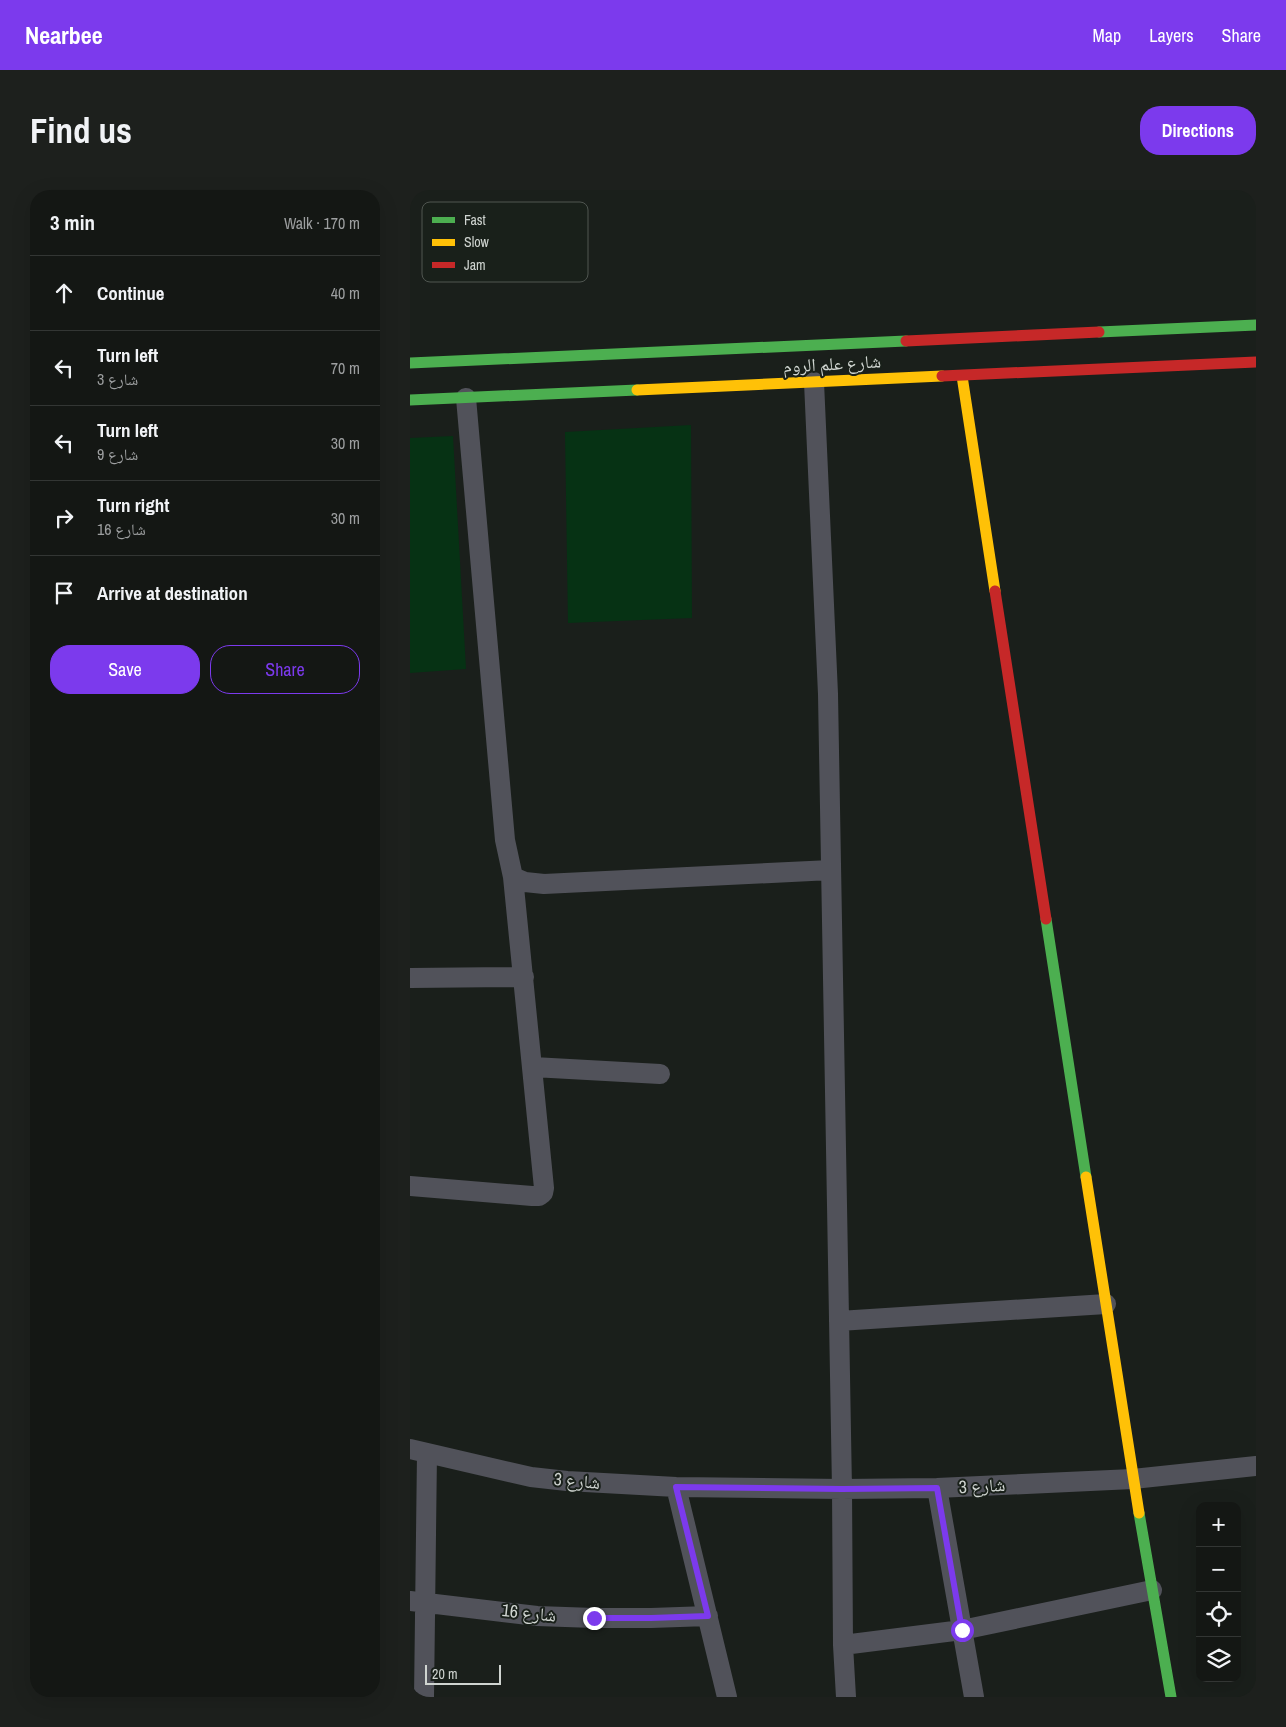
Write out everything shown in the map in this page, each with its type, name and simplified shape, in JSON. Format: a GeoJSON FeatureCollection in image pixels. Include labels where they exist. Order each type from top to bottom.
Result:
{"type":"FeatureCollection","features":[{"type":"Feature","properties":{"kind":"street","name":"شارع علم الروم"},"geometry":{"type":"LineString","coordinates":[[410,363],[1256,325]]}},
{"type":"Feature","properties":{"kind":"street","name":"شارع علم الروم"},"geometry":{"type":"LineString","coordinates":[[410,400],[1256,362]]}},
{"type":"Feature","properties":{"kind":"street"},"geometry":{"type":"LineString","coordinates":[[962,376],[1133,1479],[1171,1697]]}},
{"type":"Feature","properties":{"kind":"street"},"geometry":{"type":"LineString","coordinates":[[814,382],[828,694],[843,1645],[846,1697]]}},
{"type":"Feature","properties":{"kind":"street"},"geometry":{"type":"LineString","coordinates":[[410,1186],[539,1196],[543,1193],[544,1182],[513,877],[505,840],[466,398]]}},
{"type":"Feature","properties":{"kind":"street"},"geometry":{"type":"LineString","coordinates":[[513,877],[525,882],[544,884],[831,870]]}},
{"type":"Feature","properties":{"kind":"street"},"geometry":{"type":"LineString","coordinates":[[410,978],[524,977]]}},
{"type":"Feature","properties":{"kind":"street"},"geometry":{"type":"LineString","coordinates":[[533,1067],[660,1074]]}},
{"type":"Feature","properties":{"kind":"street"},"geometry":{"type":"LineString","coordinates":[[839,1321],[1106,1304]]}},
{"type":"Feature","properties":{"kind":"street"},"geometry":{"type":"LineString","coordinates":[[418,1451],[418,1602],[424,1697]]}},
{"type":"Feature","properties":{"kind":"street","name":"شارع 3"},"geometry":{"type":"LineString","coordinates":[[418,1451],[531,1477],[567,1481],[676,1487],[937,1488],[1133,1479],[1256,1468]]}},
{"type":"Feature","properties":{"kind":"street"},"geometry":{"type":"LineString","coordinates":[[676,1487],[727,1697]]}},
{"type":"Feature","properties":{"kind":"street"},"geometry":{"type":"LineString","coordinates":[[937,1488],[974,1697]]}},
{"type":"Feature","properties":{"kind":"street"},"geometry":{"type":"LineString","coordinates":[[843,1645],[962,1630],[1152,1590]]}},
{"type":"Feature","properties":{"kind":"street","name":"شارع 16"},"geometry":{"type":"LineString","coordinates":[[418,1602],[546,1616],[651,1618],[708,1616]]}},
{"type":"Feature","properties":{"kind":"green space"},"geometry":{"type":"Polygon","coordinates":[[[691,425],[692,618],[568,623],[565,432],[691,425]]]}},
{"type":"Feature","properties":{"kind":"green space"},"geometry":{"type":"Polygon","coordinates":[[[453,436],[466,669],[410,673],[410,438],[453,436]]]}},
{"type":"Feature","properties":{"kind":"traffic: fast"},"geometry":{"type":"LineString","coordinates":[[1099,332],[1256,325]]}},
{"type":"Feature","properties":{"kind":"traffic: fast"},"geometry":{"type":"LineString","coordinates":[[410,363],[906,341]]}},
{"type":"Feature","properties":{"kind":"traffic: fast"},"geometry":{"type":"LineString","coordinates":[[410,400],[637,390]]}},
{"type":"Feature","properties":{"kind":"traffic: fast"},"geometry":{"type":"LineString","coordinates":[[1046,919],[1086,1177]]}},
{"type":"Feature","properties":{"kind":"traffic: fast"},"geometry":{"type":"LineString","coordinates":[[1139,1513],[1171,1697]]}},
{"type":"Feature","properties":{"kind":"traffic: slow"},"geometry":{"type":"LineString","coordinates":[[637,390],[942,376]]}},
{"type":"Feature","properties":{"kind":"traffic: slow"},"geometry":{"type":"LineString","coordinates":[[962,376],[995,591]]}},
{"type":"Feature","properties":{"kind":"traffic: slow"},"geometry":{"type":"LineString","coordinates":[[1086,1177],[1139,1513]]}},
{"type":"Feature","properties":{"kind":"traffic: jam"},"geometry":{"type":"LineString","coordinates":[[906,341],[1099,332]]}},
{"type":"Feature","properties":{"kind":"traffic: jam"},"geometry":{"type":"LineString","coordinates":[[942,376],[1256,362]]}},
{"type":"Feature","properties":{"kind":"traffic: jam"},"geometry":{"type":"LineString","coordinates":[[995,591],[1046,919]]}},
{"type":"Feature","properties":{"kind":"route"},"geometry":{"type":"LineString","coordinates":[[594,1618],[708,1616],[676,1487],[937,1488],[962,1630]]}}]}
